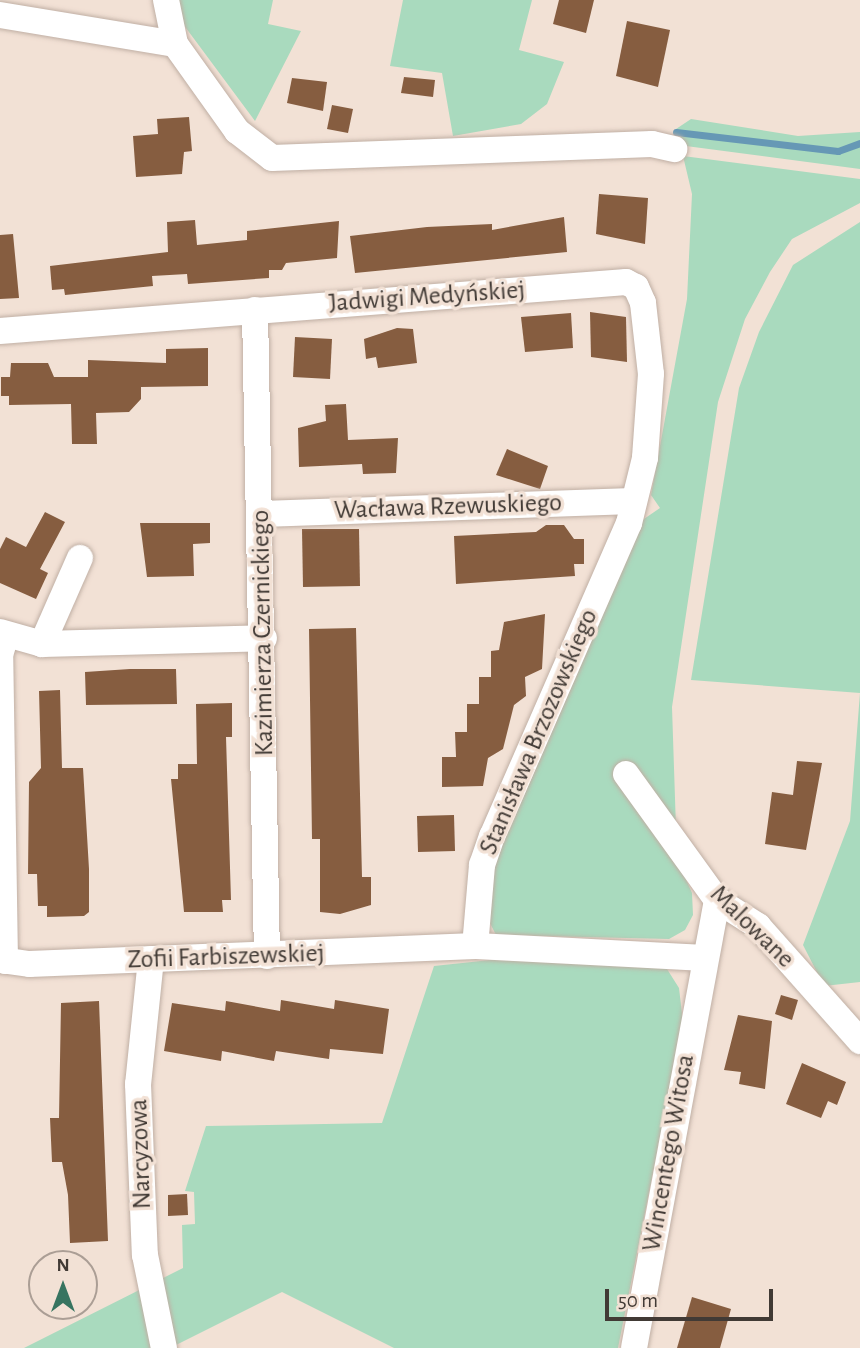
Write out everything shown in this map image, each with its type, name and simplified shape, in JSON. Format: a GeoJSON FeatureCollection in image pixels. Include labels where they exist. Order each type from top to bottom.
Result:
{"type":"FeatureCollection","features":[{"type":"Feature","properties":{"kind":"street"},"geometry":{"type":"LineString","coordinates":[[166,0],[175,44],[237,131],[259,151],[295,160],[652,144],[674,149]]}},
{"type":"Feature","properties":{"kind":"street"},"geometry":{"type":"LineString","coordinates":[[0,15],[175,44]]}},
{"type":"Feature","properties":{"kind":"street","name":"Jadwigi Medyńskiej"},"geometry":{"type":"LineString","coordinates":[[0,331],[613,283],[636,286],[651,374],[634,501]]}},
{"type":"Feature","properties":{"kind":"street","name":"Kazimierza Czernickiego"},"geometry":{"type":"LineString","coordinates":[[255,310],[264,638],[267,956]]}},
{"type":"Feature","properties":{"kind":"street","name":"Wacława Rzewuskiego"},"geometry":{"type":"LineString","coordinates":[[261,514],[634,501]]}},
{"type":"Feature","properties":{"kind":"street","name":"Stanisława Brzozowskiego"},"geometry":{"type":"LineString","coordinates":[[464,948],[482,865],[492,836],[634,501]]}},
{"type":"Feature","properties":{"kind":"street"},"geometry":{"type":"LineString","coordinates":[[42,644],[80,558]]}},
{"type":"Feature","properties":{"kind":"street"},"geometry":{"type":"LineString","coordinates":[[2,960],[0,655],[3,634],[42,644],[264,638]]}},
{"type":"Feature","properties":{"kind":"street","name":"Malowane"},"geometry":{"type":"LineString","coordinates":[[626,774],[718,900],[758,926],[860,1041]]}},
{"type":"Feature","properties":{"kind":"street","name":"Wincentego Witosa"},"geometry":{"type":"LineString","coordinates":[[634,1348],[702,958],[718,900]]}},
{"type":"Feature","properties":{"kind":"street","name":"Zofii Farbiszewskiej"},"geometry":{"type":"LineString","coordinates":[[2,960],[267,956],[464,948],[702,958]]}},
{"type":"Feature","properties":{"kind":"street","name":"Narcyzowa"},"geometry":{"type":"LineString","coordinates":[[151,959],[138,1084],[145,1255],[164,1348]]}},
{"type":"Feature","properties":{"kind":"green space"},"geometry":{"type":"Polygon","coordinates":[[[177,0],[273,0],[268,24],[301,31],[255,121],[183,24],[177,0]]]}},
{"type":"Feature","properties":{"kind":"green space"},"geometry":{"type":"Polygon","coordinates":[[[403,0],[532,0],[519,50],[564,62],[547,104],[521,124],[453,136],[442,73],[390,66],[403,0]]]}},
{"type":"Feature","properties":{"kind":"green space"},"geometry":{"type":"Polygon","coordinates":[[[691,119],[798,136],[860,132],[860,169],[686,146],[676,129],[691,119]]]}},
{"type":"Feature","properties":{"kind":"green space"},"geometry":{"type":"Polygon","coordinates":[[[683,156],[860,179],[860,203],[792,239],[770,272],[745,319],[718,402],[672,707],[677,859],[692,893],[693,915],[685,930],[669,939],[496,935],[489,921],[493,857],[641,521],[660,508],[651,495],[687,299],[692,194],[683,156]]]}},
{"type":"Feature","properties":{"kind":"green space"},"geometry":{"type":"Polygon","coordinates":[[[860,222],[860,693],[691,680],[739,388],[759,332],[793,265],[860,222]]]}},
{"type":"Feature","properties":{"kind":"green space"},"geometry":{"type":"Polygon","coordinates":[[[860,693],[860,982],[824,986],[803,945],[850,821],[860,693]]]}},
{"type":"Feature","properties":{"kind":"green space"},"geometry":{"type":"Polygon","coordinates":[[[509,958],[647,965],[667,969],[679,988],[683,1022],[618,1348],[394,1348],[282,1292],[170,1348],[24,1348],[80,1320],[98,1320],[98,1311],[183,1268],[182,1225],[195,1224],[194,1192],[185,1191],[206,1126],[382,1123],[434,966],[509,958]]]}},
{"type":"Feature","properties":{"kind":"building"},"geometry":{"type":"Polygon","coordinates":[[[559,0],[594,0],[586,33],[553,24],[559,0]]]}},
{"type":"Feature","properties":{"kind":"building"},"geometry":{"type":"Polygon","coordinates":[[[627,21],[670,30],[658,87],[616,76],[627,21]]]}},
{"type":"Feature","properties":{"kind":"building"},"geometry":{"type":"Polygon","coordinates":[[[404,77],[435,80],[433,97],[401,93],[404,77]]]}},
{"type":"Feature","properties":{"kind":"building"},"geometry":{"type":"Polygon","coordinates":[[[292,78],[327,82],[323,111],[287,103],[292,78]]]}},
{"type":"Feature","properties":{"kind":"building"},"geometry":{"type":"Polygon","coordinates":[[[332,105],[353,109],[348,133],[327,129],[332,105]]]}},
{"type":"Feature","properties":{"kind":"building"},"geometry":{"type":"Polygon","coordinates":[[[189,117],[192,151],[184,152],[182,174],[136,177],[133,136],[158,134],[157,119],[189,117]]]}},
{"type":"Feature","properties":{"kind":"building"},"geometry":{"type":"Polygon","coordinates":[[[599,194],[648,198],[645,244],[596,234],[599,194]]]}},
{"type":"Feature","properties":{"kind":"building"},"geometry":{"type":"Polygon","coordinates":[[[564,217],[567,252],[355,273],[350,236],[427,227],[492,224],[492,230],[564,217]]]}},
{"type":"Feature","properties":{"kind":"building"},"geometry":{"type":"Polygon","coordinates":[[[195,220],[197,245],[247,240],[247,231],[339,221],[337,258],[286,263],[282,270],[269,270],[269,278],[188,284],[187,274],[152,276],[153,286],[65,295],[64,289],[52,290],[50,266],[168,252],[167,222],[195,220]]]}},
{"type":"Feature","properties":{"kind":"building"},"geometry":{"type":"Polygon","coordinates":[[[13,234],[19,298],[0,299],[0,235],[13,234]]]}},
{"type":"Feature","properties":{"kind":"building"},"geometry":{"type":"Polygon","coordinates":[[[590,312],[626,317],[627,362],[591,357],[590,312]]]}},
{"type":"Feature","properties":{"kind":"building"},"geometry":{"type":"Polygon","coordinates":[[[571,313],[573,348],[525,352],[521,317],[571,313]]]}},
{"type":"Feature","properties":{"kind":"building"},"geometry":{"type":"Polygon","coordinates":[[[397,328],[413,329],[417,363],[378,368],[376,357],[366,359],[364,339],[397,328]]]}},
{"type":"Feature","properties":{"kind":"building"},"geometry":{"type":"Polygon","coordinates":[[[295,337],[332,339],[330,379],[293,377],[295,337]]]}},
{"type":"Feature","properties":{"kind":"building"},"geometry":{"type":"Polygon","coordinates":[[[208,348],[208,386],[141,387],[141,399],[129,412],[96,413],[97,444],[72,444],[71,404],[9,405],[9,396],[1,396],[1,377],[10,377],[11,363],[48,363],[54,377],[88,377],[88,360],[166,363],[166,349],[208,348]]]}},
{"type":"Feature","properties":{"kind":"building"},"geometry":{"type":"Polygon","coordinates":[[[346,404],[348,440],[398,438],[396,473],[363,474],[362,464],[299,467],[298,428],[326,421],[325,405],[346,404]]]}},
{"type":"Feature","properties":{"kind":"building"},"geometry":{"type":"Polygon","coordinates":[[[507,449],[548,466],[540,489],[496,475],[507,449]]]}},
{"type":"Feature","properties":{"kind":"building"},"geometry":{"type":"Polygon","coordinates":[[[45,512],[65,522],[40,569],[48,573],[36,599],[0,583],[0,549],[6,537],[26,547],[45,512]]]}},
{"type":"Feature","properties":{"kind":"building"},"geometry":{"type":"Polygon","coordinates":[[[140,523],[210,523],[210,543],[193,544],[194,576],[147,577],[140,523]]]}},
{"type":"Feature","properties":{"kind":"building"},"geometry":{"type":"Polygon","coordinates":[[[546,525],[564,525],[574,539],[584,539],[584,564],[574,564],[575,576],[456,584],[454,536],[536,532],[546,525]]]}},
{"type":"Feature","properties":{"kind":"building"},"geometry":{"type":"Polygon","coordinates":[[[302,529],[359,529],[360,586],[303,587],[302,529]]]}},
{"type":"Feature","properties":{"kind":"building"},"geometry":{"type":"Polygon","coordinates":[[[545,614],[542,669],[525,677],[526,696],[514,705],[503,749],[488,758],[483,786],[442,787],[442,757],[456,757],[455,732],[467,732],[467,704],[479,704],[479,677],[491,677],[491,651],[499,650],[504,622],[545,614]]]}},
{"type":"Feature","properties":{"kind":"building"},"geometry":{"type":"Polygon","coordinates":[[[356,628],[362,877],[371,877],[371,905],[340,914],[320,912],[320,839],[312,839],[309,629],[356,628]]]}},
{"type":"Feature","properties":{"kind":"building"},"geometry":{"type":"Polygon","coordinates":[[[176,669],[177,704],[86,705],[85,672],[176,669]]]}},
{"type":"Feature","properties":{"kind":"building"},"geometry":{"type":"Polygon","coordinates":[[[60,690],[62,768],[83,768],[89,912],[84,916],[47,917],[47,906],[38,906],[37,874],[28,874],[29,782],[41,768],[39,691],[60,690]]]}},
{"type":"Feature","properties":{"kind":"building"},"geometry":{"type":"Polygon","coordinates":[[[232,703],[232,737],[226,737],[231,900],[222,900],[223,912],[184,912],[171,779],[178,779],[178,764],[197,764],[196,704],[232,703]]]}},
{"type":"Feature","properties":{"kind":"building"},"geometry":{"type":"Polygon","coordinates":[[[797,761],[822,763],[806,850],[765,844],[772,792],[793,795],[797,761]]]}},
{"type":"Feature","properties":{"kind":"building"},"geometry":{"type":"Polygon","coordinates":[[[454,815],[455,851],[418,852],[417,816],[454,815]]]}},
{"type":"Feature","properties":{"kind":"building"},"geometry":{"type":"Polygon","coordinates":[[[781,995],[798,1000],[792,1020],[775,1014],[781,995]]]}},
{"type":"Feature","properties":{"kind":"building"},"geometry":{"type":"Polygon","coordinates":[[[281,1000],[334,1009],[335,1000],[389,1009],[383,1054],[330,1049],[329,1059],[276,1051],[274,1061],[222,1051],[221,1061],[164,1051],[172,1003],[225,1011],[226,1001],[280,1011],[281,1000]]]}},
{"type":"Feature","properties":{"kind":"building"},"geometry":{"type":"Polygon","coordinates":[[[99,1001],[108,1241],[70,1243],[68,1195],[62,1162],[52,1162],[50,1118],[59,1118],[61,1003],[99,1001]]]}},
{"type":"Feature","properties":{"kind":"building"},"geometry":{"type":"Polygon","coordinates":[[[738,1015],[772,1021],[765,1089],[739,1084],[741,1072],[724,1070],[738,1015]]]}},
{"type":"Feature","properties":{"kind":"building"},"geometry":{"type":"Polygon","coordinates":[[[802,1063],[846,1082],[837,1105],[828,1101],[821,1118],[786,1104],[802,1063]]]}},
{"type":"Feature","properties":{"kind":"building"},"geometry":{"type":"Polygon","coordinates":[[[187,1194],[188,1215],[168,1216],[168,1195],[187,1194]]]}},
{"type":"Feature","properties":{"kind":"building"},"geometry":{"type":"Polygon","coordinates":[[[692,1297],[731,1309],[720,1348],[677,1348],[692,1297]]]}},
{"type":"Feature","properties":{"kind":"waterway"},"geometry":{"type":"LineString","coordinates":[[676,132],[838,151],[860,143]]}}]}
